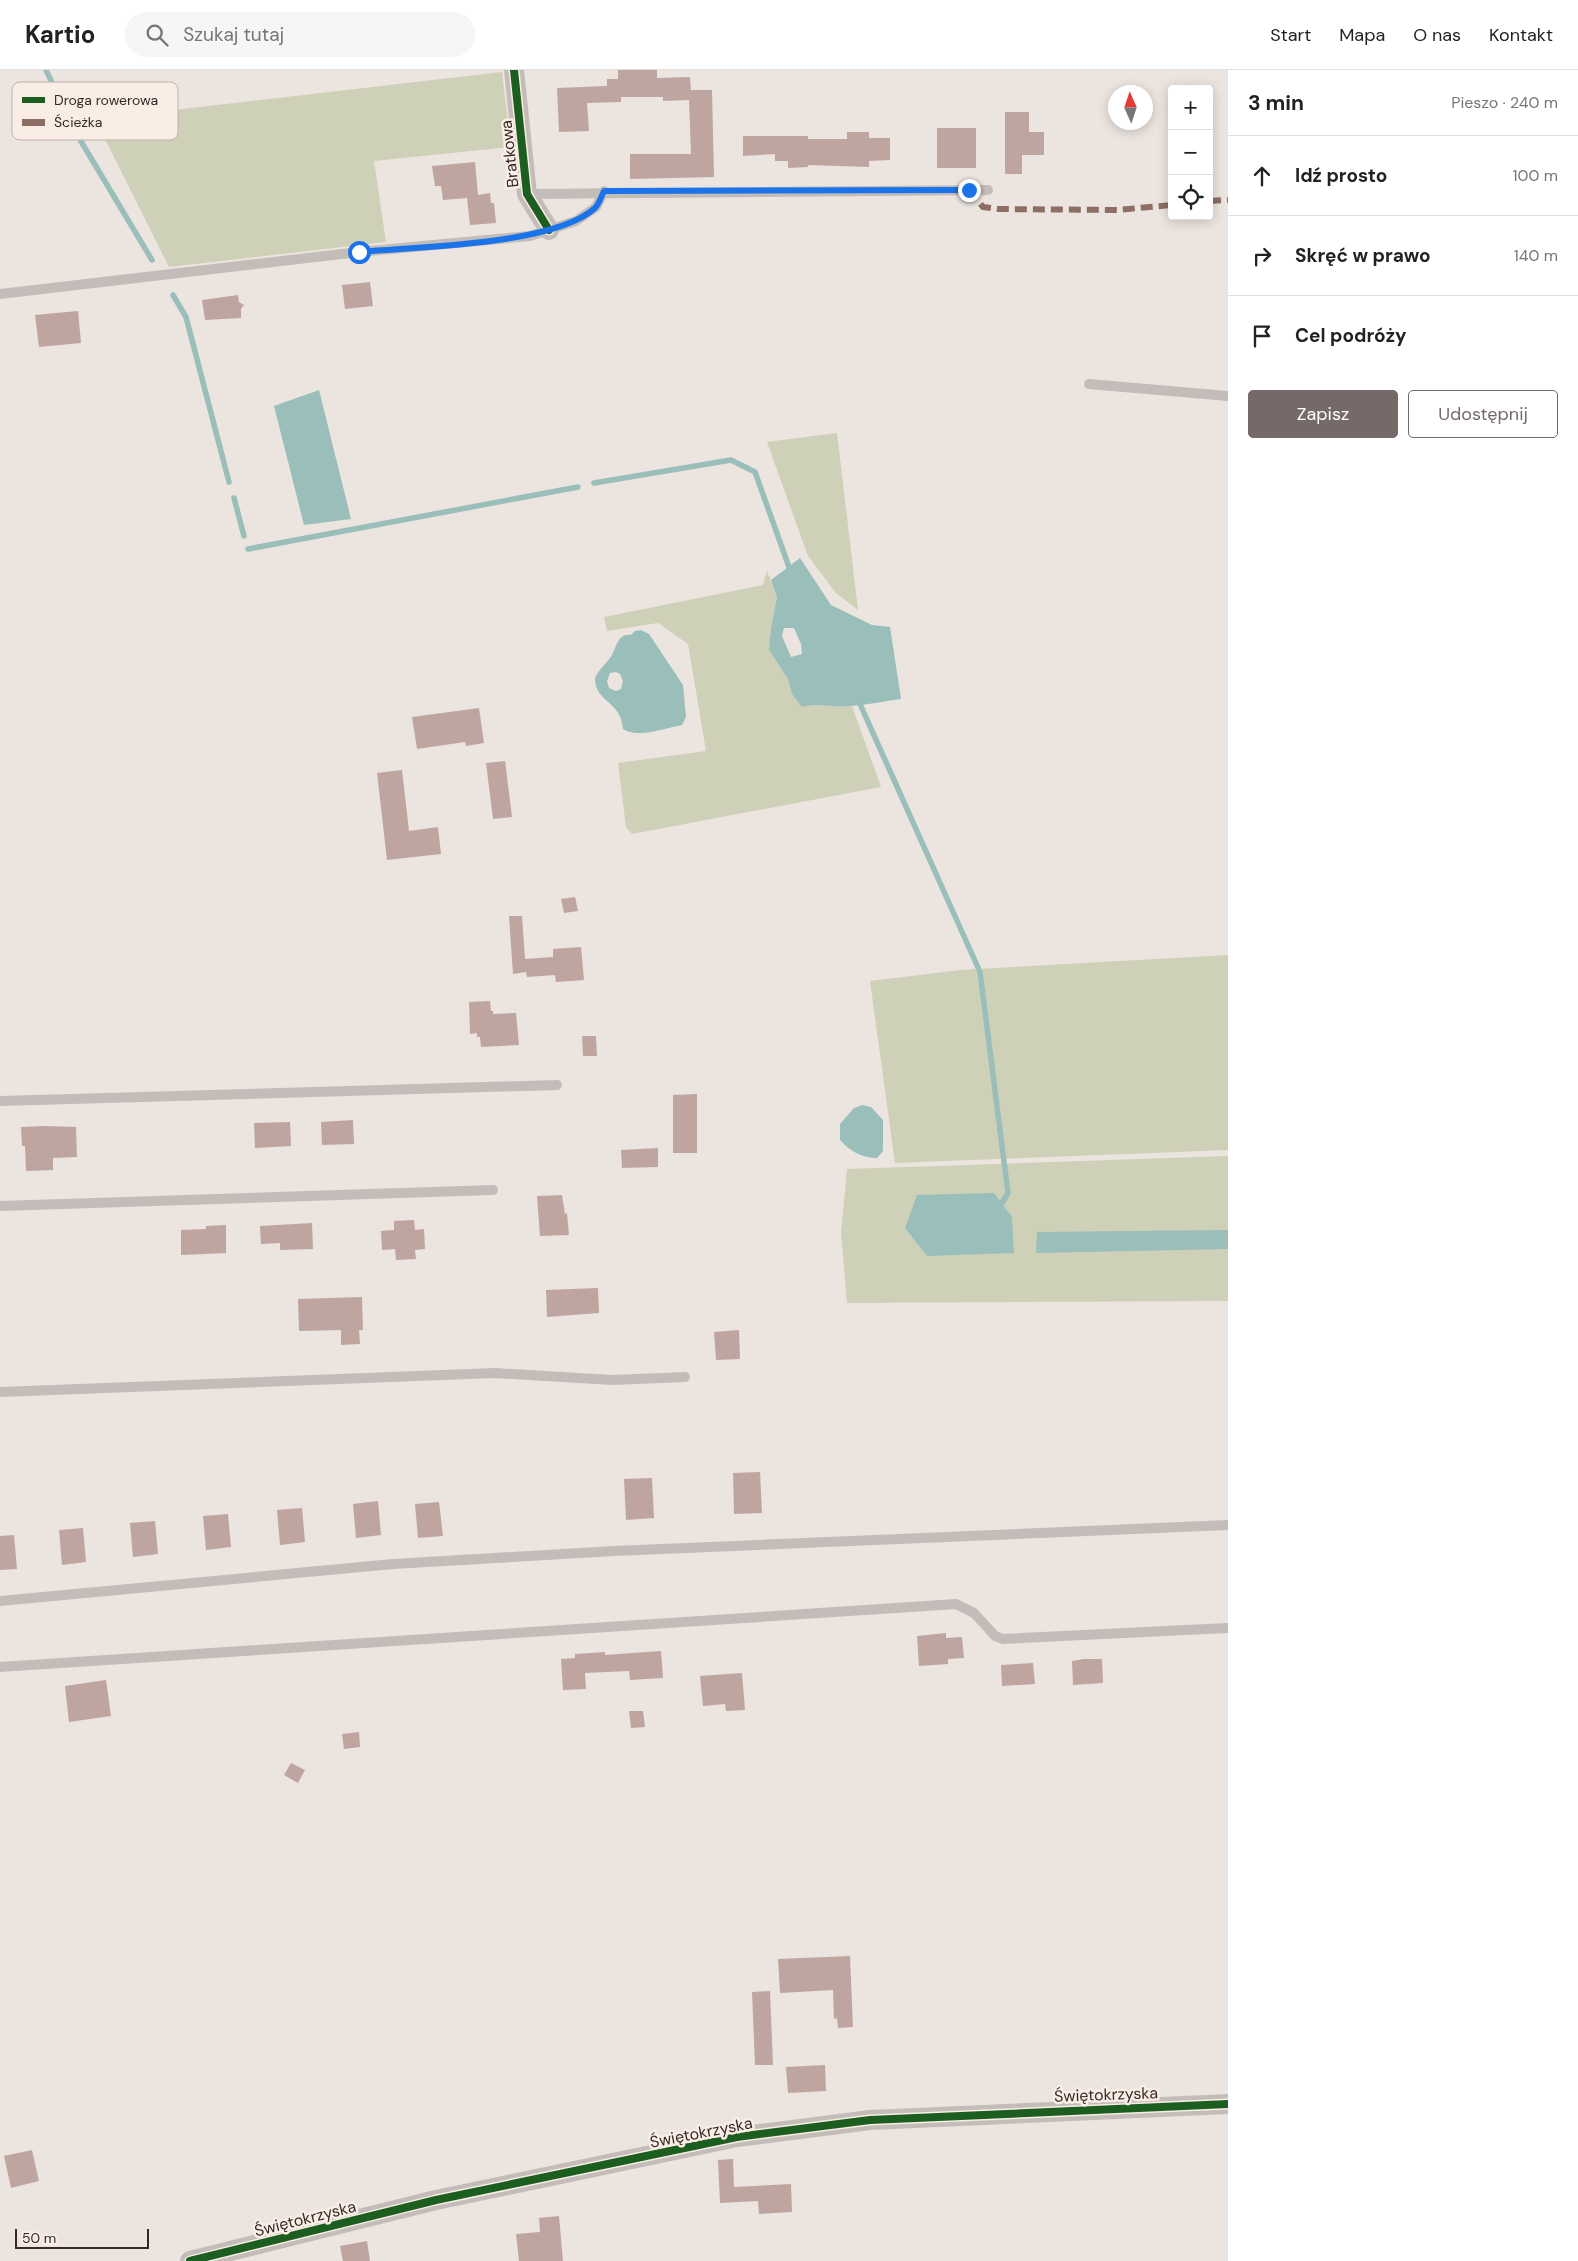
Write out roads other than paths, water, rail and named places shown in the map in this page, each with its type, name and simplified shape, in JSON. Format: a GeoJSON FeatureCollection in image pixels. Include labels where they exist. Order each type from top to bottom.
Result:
{"type":"FeatureCollection","features":[{"type":"Feature","properties":{"kind":"street","name":"Bratkowa"},"geometry":{"type":"LineString","coordinates":[[514,70],[527,194],[549,230]]}},
{"type":"Feature","properties":{"kind":"street","name":"Świętokrzyska"},"geometry":{"type":"LineString","coordinates":[[190,2261],[436,2200],[737,2137],[870,2120],[1228,2104]]}},
{"type":"Feature","properties":{"kind":"lane"},"geometry":{"type":"LineString","coordinates":[[527,194],[604,191],[988,190]]}},
{"type":"Feature","properties":{"kind":"lane"},"geometry":{"type":"LineString","coordinates":[[0,294],[359,252],[511,238],[549,230],[576,221],[596,207],[604,191]]}},
{"type":"Feature","properties":{"kind":"lane"},"geometry":{"type":"LineString","coordinates":[[1088,384],[1228,396]]}},
{"type":"Feature","properties":{"kind":"lane"},"geometry":{"type":"LineString","coordinates":[[0,1102],[557,1085]]}},
{"type":"Feature","properties":{"kind":"lane"},"geometry":{"type":"LineString","coordinates":[[0,1206],[493,1190]]}},
{"type":"Feature","properties":{"kind":"lane"},"geometry":{"type":"LineString","coordinates":[[0,1392],[495,1373],[612,1380],[685,1377]]}},
{"type":"Feature","properties":{"kind":"lane"},"geometry":{"type":"LineString","coordinates":[[0,1601],[393,1564],[614,1551],[1228,1525]]}},
{"type":"Feature","properties":{"kind":"lane"},"geometry":{"type":"LineString","coordinates":[[0,1667],[956,1604],[974,1614],[995,1636],[1003,1639],[1228,1628]]}},
{"type":"Feature","properties":{"kind":"water"},"geometry":{"type":"Polygon","coordinates":[[[319,390],[351,519],[304,525],[274,406],[319,390]]]}},
{"type":"Feature","properties":{"kind":"water"},"geometry":{"type":"Polygon","coordinates":[[[800,558],[831,605],[872,625],[890,627],[901,699],[844,706],[814,705],[802,707],[792,694],[788,679],[769,650],[777,597],[771,580],[800,558]],[[784,628],[782,636],[791,657],[802,654],[801,644],[794,628],[784,628]]]}},
{"type":"Feature","properties":{"kind":"water"},"geometry":{"type":"Polygon","coordinates":[[[641,630],[649,634],[683,685],[686,717],[682,725],[652,732],[629,732],[623,729],[618,712],[603,697],[596,686],[595,678],[612,655],[621,638],[631,635],[635,631],[641,630]],[[616,672],[610,673],[607,681],[609,688],[616,691],[621,689],[623,681],[620,674],[616,672]]]}},
{"type":"Feature","properties":{"kind":"water"},"geometry":{"type":"Polygon","coordinates":[[[862,1105],[871,1107],[883,1120],[883,1151],[877,1158],[866,1157],[857,1153],[840,1140],[840,1124],[854,1108],[862,1105]]]}},
{"type":"Feature","properties":{"kind":"water"},"geometry":{"type":"Polygon","coordinates":[[[994,1193],[1012,1217],[1014,1253],[927,1256],[905,1228],[917,1195],[994,1193]]]}},
{"type":"Feature","properties":{"kind":"water"},"geometry":{"type":"Polygon","coordinates":[[[1228,1230],[1228,1249],[1036,1253],[1037,1232],[1228,1230]]]}},
{"type":"Feature","properties":{"kind":"waterway"},"geometry":{"type":"LineString","coordinates":[[46,70],[52,82]]}},
{"type":"Feature","properties":{"kind":"waterway"},"geometry":{"type":"LineString","coordinates":[[80,140],[152,260]]}},
{"type":"Feature","properties":{"kind":"waterway"},"geometry":{"type":"LineString","coordinates":[[173,295],[186,317],[229,482]]}},
{"type":"Feature","properties":{"kind":"waterway"},"geometry":{"type":"LineString","coordinates":[[594,483],[731,460],[755,472],[789,567]]}},
{"type":"Feature","properties":{"kind":"waterway"},"geometry":{"type":"LineString","coordinates":[[248,549],[578,487]]}},
{"type":"Feature","properties":{"kind":"waterway"},"geometry":{"type":"LineString","coordinates":[[234,498],[244,536]]}},
{"type":"Feature","properties":{"kind":"waterway"},"geometry":{"type":"LineString","coordinates":[[860,704],[980,972],[1008,1193],[1002,1203]]}}]}
